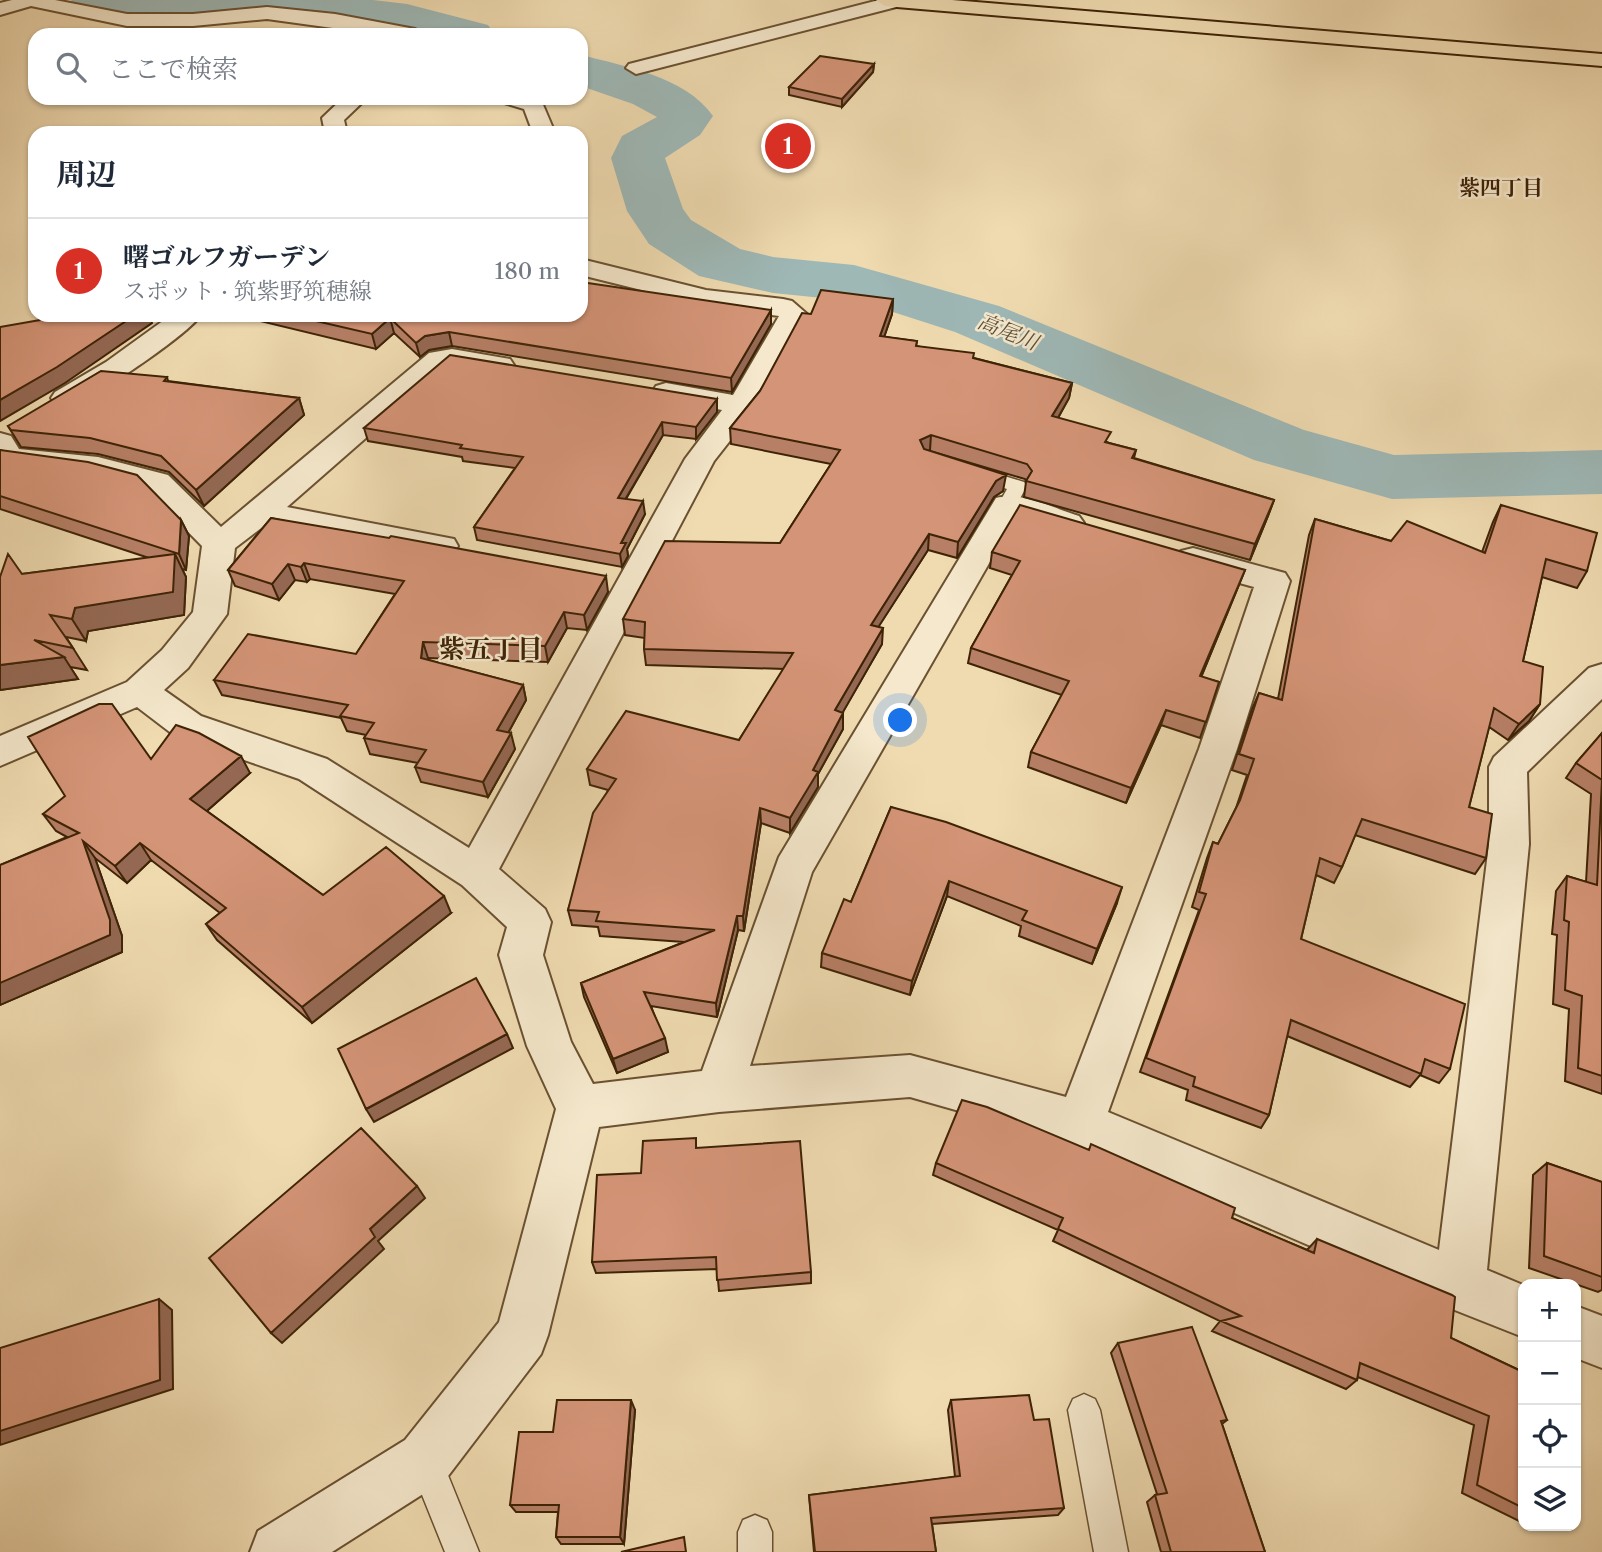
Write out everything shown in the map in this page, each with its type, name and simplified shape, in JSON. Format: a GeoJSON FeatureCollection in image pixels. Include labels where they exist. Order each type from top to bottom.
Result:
{"type":"FeatureCollection","features":[{"type":"Feature","properties":{"kind":"main road"},"geometry":{"type":"LineString","coordinates":[[891,1],[968,3],[1602,60]]}},
{"type":"Feature","properties":{"kind":"street"},"geometry":{"type":"LineString","coordinates":[[0,9],[33,0],[127,20],[193,20],[267,13],[335,20],[378,28]]}},
{"type":"Feature","properties":{"kind":"street"},"geometry":{"type":"LineString","coordinates":[[636,68],[891,1]]}},
{"type":"Feature","properties":{"kind":"street"},"geometry":{"type":"LineString","coordinates":[[335,126],[333,118],[348,105]]}},
{"type":"Feature","properties":{"kind":"street"},"geometry":{"type":"LineString","coordinates":[[534,105],[542,126]]}},
{"type":"Feature","properties":{"kind":"street"},"geometry":{"type":"LineString","coordinates":[[476,873],[620,580],[700,459],[743,405],[775,354],[794,314],[783,307],[706,298],[588,269]]}},
{"type":"Feature","properties":{"kind":"street"},"geometry":{"type":"LineString","coordinates":[[178,322],[116,368],[17,428],[9,457],[98,466],[157,482],[219,544]]}},
{"type":"Feature","properties":{"kind":"street"},"geometry":{"type":"LineString","coordinates":[[0,752],[140,691],[175,659],[211,614],[219,544],[262,512],[439,359],[452,357],[531,370]]}},
{"type":"Feature","properties":{"kind":"street"},"geometry":{"type":"LineString","coordinates":[[637,387],[743,405]]}},
{"type":"Feature","properties":{"kind":"street"},"geometry":{"type":"LineString","coordinates":[[719,1090],[793,869],[1007,505],[1100,532]]}},
{"type":"Feature","properties":{"kind":"street"},"geometry":{"type":"LineString","coordinates":[[262,512],[475,552]]}},
{"type":"Feature","properties":{"kind":"street"},"geometry":{"type":"LineString","coordinates":[[1080,1124],[1219,749],[1273,582],[1166,551]]}},
{"type":"Feature","properties":{"kind":"street"},"geometry":{"type":"LineString","coordinates":[[1460,1287],[1509,844],[1508,767],[1602,677]]}},
{"type":"Feature","properties":{"kind":"street"},"geometry":{"type":"LineString","coordinates":[[140,691],[188,726],[313,769],[476,873],[530,922],[521,955],[550,1046],[580,1108],[522,1335],[425,1460],[279,1552]]}},
{"type":"Feature","properties":{"kind":"street"},"geometry":{"type":"LineString","coordinates":[[580,1108],[719,1090],[910,1076],[1080,1124],[1460,1287],[1518,1309]]}},
{"type":"Feature","properties":{"kind":"street"},"geometry":{"type":"LineString","coordinates":[[1581,1334],[1602,1342]]}},
{"type":"Feature","properties":{"kind":"lane"},"geometry":{"type":"LineString","coordinates":[[954,466],[1018,486],[1007,505]]}},
{"type":"Feature","properties":{"kind":"lane"},"geometry":{"type":"LineString","coordinates":[[1084,1410],[1111,1552]]}},
{"type":"Feature","properties":{"kind":"lane"},"geometry":{"type":"LineString","coordinates":[[425,1460],[462,1552]]}},
{"type":"Feature","properties":{"kind":"building"},"geometry":{"type":"Polygon","coordinates":[[[820,56],[874,64],[842,99],[789,87],[820,56]]]}},
{"type":"Feature","properties":{"kind":"building"},"geometry":{"type":"Polygon","coordinates":[[[588,283],[771,310],[731,378],[449,332],[425,336],[416,343],[394,322],[588,322],[588,283]]]}},
{"type":"Feature","properties":{"kind":"building"},"geometry":{"type":"Polygon","coordinates":[[[821,290],[893,299],[880,336],[917,341],[916,346],[974,353],[973,358],[1072,383],[1052,416],[1111,432],[1105,442],[1136,450],[1132,458],[1274,500],[1255,544],[1026,481],[1032,471],[1027,464],[931,435],[920,440],[924,449],[1006,475],[996,481],[958,542],[929,534],[871,625],[883,628],[835,710],[843,713],[813,770],[818,772],[790,818],[760,808],[743,916],[737,916],[716,1003],[644,992],[665,1038],[613,1059],[581,983],[715,930],[596,921],[599,912],[568,910],[593,813],[616,779],[587,769],[626,711],[739,740],[793,653],[644,649],[645,622],[623,619],[665,541],[780,543],[840,450],[730,428],[760,391],[802,313],[811,314],[821,290]]]}},
{"type":"Feature","properties":{"kind":"building"},"geometry":{"type":"Polygon","coordinates":[[[29,322],[124,322],[57,367],[0,400],[0,327],[29,322]]]}},
{"type":"Feature","properties":{"kind":"building"},"geometry":{"type":"Polygon","coordinates":[[[320,322],[386,322],[372,334],[320,322]]]}},
{"type":"Feature","properties":{"kind":"building"},"geometry":{"type":"Polygon","coordinates":[[[450,355],[717,399],[696,427],[662,422],[618,498],[643,501],[621,543],[626,543],[620,554],[474,527],[523,457],[460,448],[462,445],[364,428],[450,355]]]}},
{"type":"Feature","properties":{"kind":"building"},"geometry":{"type":"Polygon","coordinates":[[[101,371],[167,377],[164,381],[299,398],[196,490],[161,456],[90,438],[11,430],[8,426],[101,371]]]}},
{"type":"Feature","properties":{"kind":"building"},"geometry":{"type":"Polygon","coordinates":[[[0,450],[88,462],[137,475],[181,520],[179,554],[0,496],[0,450]]]}},
{"type":"Feature","properties":{"kind":"building"},"geometry":{"type":"Polygon","coordinates":[[[1020,505],[1245,570],[1200,676],[1219,682],[1206,722],[1166,710],[1131,788],[1031,752],[1069,681],[971,648],[1020,561],[992,552],[1020,505]]]}},
{"type":"Feature","properties":{"kind":"building"},"geometry":{"type":"Polygon","coordinates":[[[1501,505],[1597,533],[1587,571],[1546,559],[1523,661],[1543,667],[1540,704],[1519,724],[1494,708],[1469,807],[1492,814],[1486,858],[1362,819],[1342,867],[1320,858],[1301,939],[1465,1004],[1450,1069],[1425,1059],[1421,1074],[1291,1020],[1269,1115],[1193,1086],[1195,1077],[1146,1058],[1206,894],[1199,892],[1213,842],[1218,844],[1240,800],[1254,759],[1239,754],[1259,693],[1282,700],[1315,519],[1391,541],[1407,521],[1485,553],[1501,505]]]}},
{"type":"Feature","properties":{"kind":"building"},"geometry":{"type":"Polygon","coordinates":[[[271,518],[389,538],[391,536],[606,576],[584,615],[564,612],[545,646],[423,642],[421,658],[523,685],[497,730],[511,733],[483,782],[415,767],[426,750],[364,738],[374,723],[340,716],[348,705],[214,680],[248,634],[356,654],[404,581],[304,563],[301,567],[288,564],[272,584],[228,570],[271,518]]]}},
{"type":"Feature","properties":{"kind":"building"},"geometry":{"type":"Polygon","coordinates":[[[8,554],[22,574],[175,554],[173,592],[75,608],[72,619],[50,615],[73,648],[34,640],[64,657],[0,665],[0,577],[8,554]]]}},
{"type":"Feature","properties":{"kind":"building"},"geometry":{"type":"Polygon","coordinates":[[[99,704],[112,704],[151,759],[176,725],[199,733],[241,756],[190,799],[323,895],[386,847],[444,896],[302,1007],[206,924],[226,908],[140,843],[115,866],[83,841],[110,920],[110,935],[0,983],[0,865],[79,833],[43,814],[65,796],[28,737],[99,704]]]}},
{"type":"Feature","properties":{"kind":"building"},"geometry":{"type":"Polygon","coordinates":[[[1602,733],[1602,780],[1576,763],[1602,733]]]}},
{"type":"Feature","properties":{"kind":"building"},"geometry":{"type":"Polygon","coordinates":[[[1602,780],[1602,1076],[1578,1068],[1582,996],[1565,990],[1569,922],[1564,920],[1567,876],[1597,885],[1602,780]]]}},
{"type":"Feature","properties":{"kind":"building"},"geometry":{"type":"Polygon","coordinates":[[[891,807],[946,822],[1122,887],[1097,949],[1022,920],[1027,911],[949,881],[912,981],[822,953],[844,899],[851,902],[891,807]]]}},
{"type":"Feature","properties":{"kind":"building"},"geometry":{"type":"Polygon","coordinates":[[[476,978],[507,1034],[366,1109],[338,1049],[476,978]]]}},
{"type":"Feature","properties":{"kind":"building"},"geometry":{"type":"Polygon","coordinates":[[[962,1100],[987,1107],[1089,1150],[1091,1144],[1235,1208],[1232,1218],[1314,1253],[1317,1239],[1452,1295],[1455,1297],[1451,1338],[1518,1370],[1518,1506],[1477,1485],[1489,1416],[1360,1363],[1357,1380],[1221,1321],[1241,1316],[1058,1229],[1063,1218],[936,1163],[962,1100]]]}},
{"type":"Feature","properties":{"kind":"building"},"geometry":{"type":"Polygon","coordinates":[[[361,1128],[417,1186],[370,1229],[375,1237],[271,1333],[209,1258],[361,1128]]]}},
{"type":"Feature","properties":{"kind":"building"},"geometry":{"type":"Polygon","coordinates":[[[696,1138],[696,1148],[800,1141],[811,1272],[717,1280],[716,1257],[592,1262],[597,1175],[641,1173],[643,1141],[696,1138]]]}},
{"type":"Feature","properties":{"kind":"building"},"geometry":{"type":"Polygon","coordinates":[[[1547,1163],[1602,1182],[1602,1277],[1544,1256],[1547,1163]]]}},
{"type":"Feature","properties":{"kind":"building"},"geometry":{"type":"Polygon","coordinates":[[[159,1299],[160,1380],[0,1431],[0,1348],[159,1299]]]}},
{"type":"Feature","properties":{"kind":"building"},"geometry":{"type":"Polygon","coordinates":[[[1192,1327],[1227,1420],[1221,1421],[1265,1552],[1171,1552],[1155,1495],[1167,1493],[1118,1343],[1192,1327]]]}},
{"type":"Feature","properties":{"kind":"building"},"geometry":{"type":"Polygon","coordinates":[[[1029,1395],[1034,1420],[1049,1419],[1064,1508],[931,1518],[936,1552],[815,1552],[809,1495],[960,1476],[951,1400],[1029,1395]]]}},
{"type":"Feature","properties":{"kind":"building"},"geometry":{"type":"Polygon","coordinates":[[[557,1400],[631,1400],[620,1537],[556,1537],[559,1505],[510,1505],[519,1432],[553,1432],[557,1400]]]}},
{"type":"Feature","properties":{"kind":"building"},"geometry":{"type":"Polygon","coordinates":[[[684,1537],[686,1552],[621,1552],[684,1537]]]}},
{"type":"Feature","properties":{"kind":"waterway","name":"高尾川"},"geometry":{"type":"LineString","coordinates":[[93,0],[168,13],[283,6],[362,12],[407,18],[445,28]]}},
{"type":"Feature","properties":{"kind":"waterway","name":"高尾川"},"geometry":{"type":"LineString","coordinates":[[588,72],[651,93],[687,116],[682,124],[641,147],[638,158],[655,211],[670,232],[720,263],[773,275],[854,283],[915,299],[977,319],[1279,445],[1392,477],[1602,472]]}},
{"type":"Feature","properties":{"kind":"place","name":"曙ゴルフガーデン"},"geometry":{"type":"Point","coordinates":[788,146]}},
{"type":"Feature","properties":{"kind":"district","name":"紫四丁目"},"geometry":{"type":"Point","coordinates":[1501,188]}},
{"type":"Feature","properties":{"kind":"district","name":"紫五丁目"},"geometry":{"type":"Point","coordinates":[491,649]}}]}
